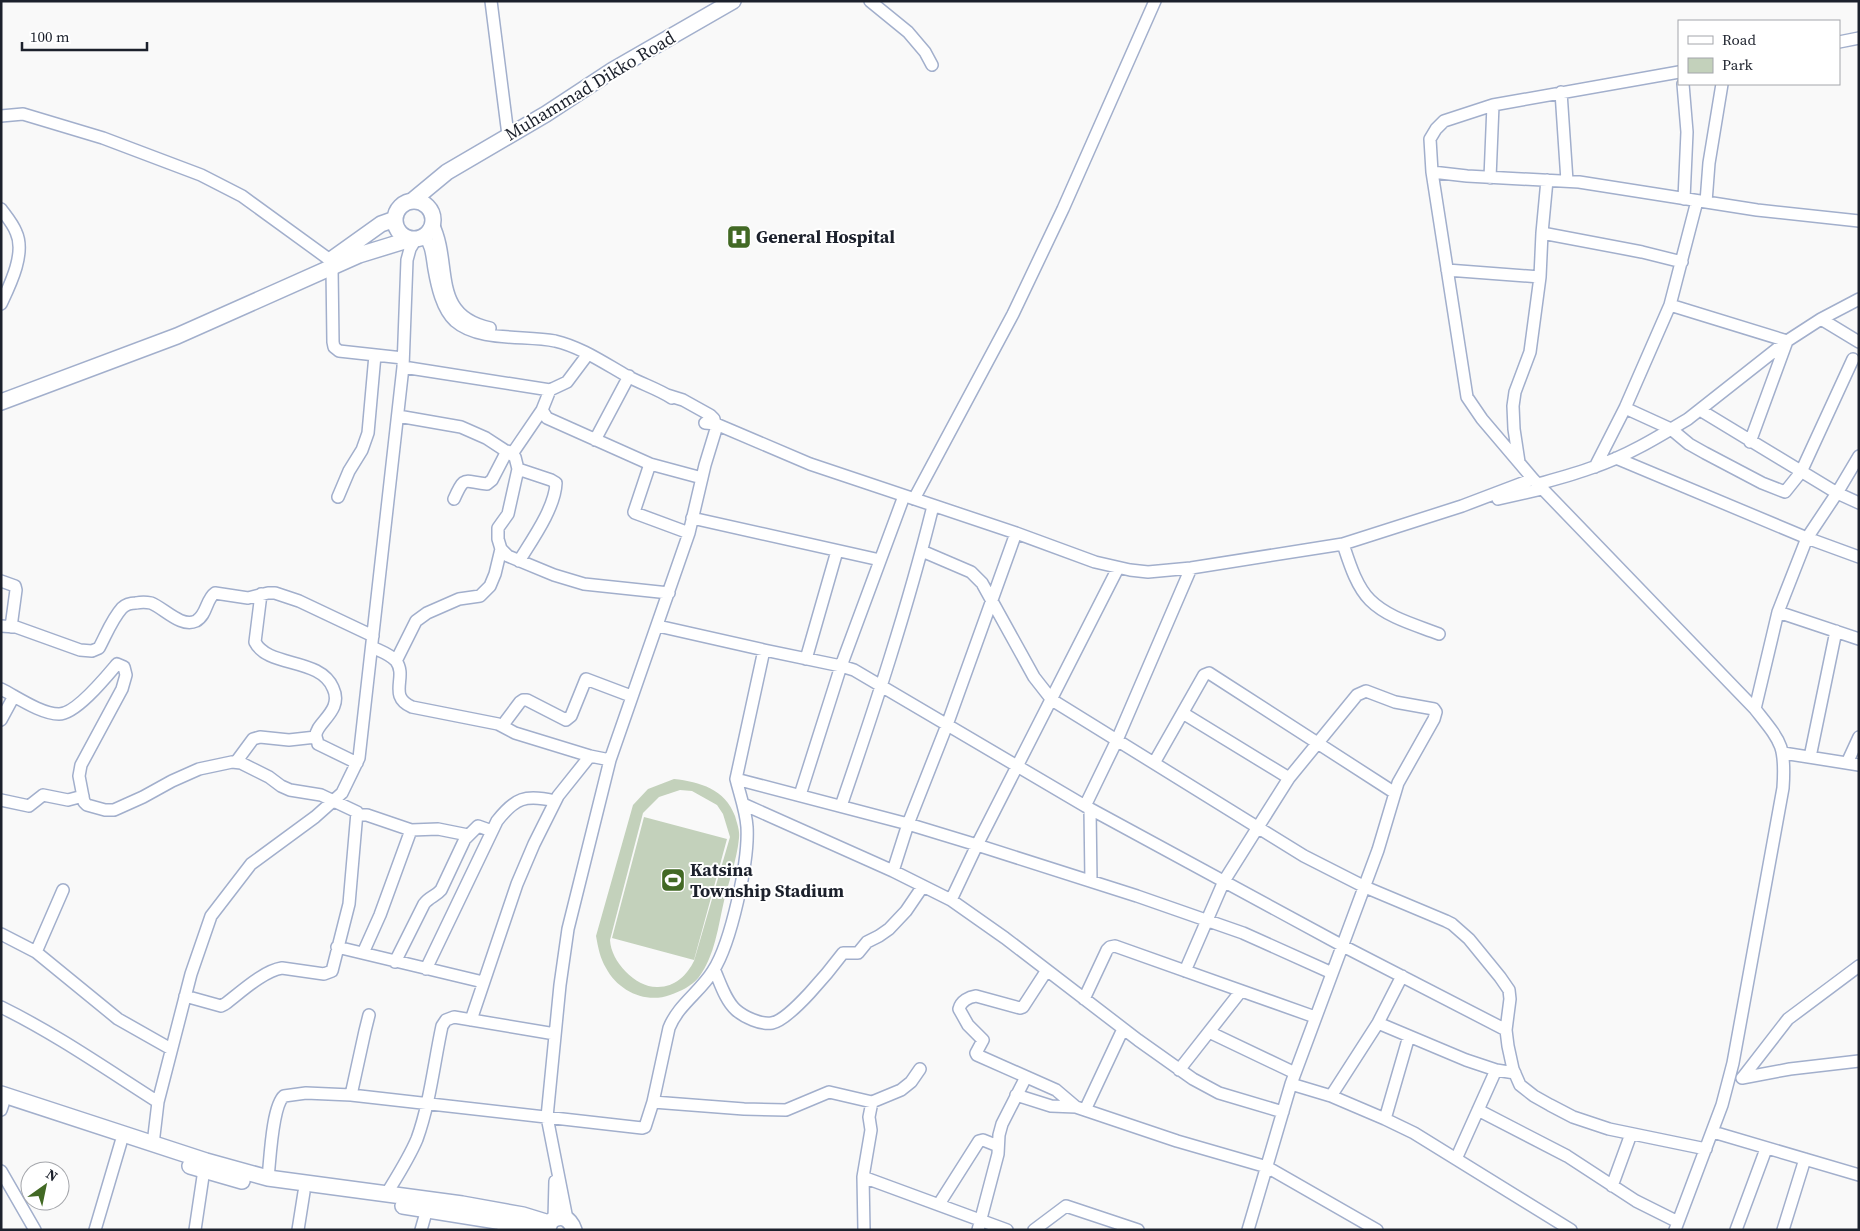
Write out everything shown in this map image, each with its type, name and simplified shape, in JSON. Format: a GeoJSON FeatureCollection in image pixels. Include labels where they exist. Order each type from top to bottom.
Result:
{"type":"FeatureCollection","features":[{"type":"Feature","properties":{"kind":"main road","name":"Muhammad Dikko Road"},"geometry":{"type":"LineString","coordinates":[[412,201],[447,172],[546,114],[613,70],[733,1]]}},
{"type":"Feature","properties":{"kind":"main road"},"geometry":{"type":"LineString","coordinates":[[429,208],[447,172]]}},
{"type":"Feature","properties":{"kind":"main road"},"geometry":{"type":"LineString","coordinates":[[1,402],[177,336],[291,285],[331,264],[417,238],[431,229],[433,219],[429,208],[418,201],[406,202],[398,209],[394,219],[396,226],[399,233],[417,238]]}},
{"type":"Feature","properties":{"kind":"main road"},"geometry":{"type":"LineString","coordinates":[[331,264],[381,224],[394,219]]}},
{"type":"Feature","properties":{"kind":"main road"},"geometry":{"type":"LineString","coordinates":[[2,1103],[154,1144],[261,1186],[427,1209],[509,1227],[559,1226]]}},
{"type":"Feature","properties":{"kind":"main road"},"geometry":{"type":"LineString","coordinates":[[2,1103],[120,1142],[209,1167],[268,1178],[387,1193],[496,1210],[522,1215],[559,1226]]}},
{"type":"Feature","properties":{"kind":"street"},"geometry":{"type":"LineString","coordinates":[[491,1],[508,135]]}},
{"type":"Feature","properties":{"kind":"street"},"geometry":{"type":"LineString","coordinates":[[870,1],[908,32],[925,52],[932,65]]}},
{"type":"Feature","properties":{"kind":"street"},"geometry":{"type":"LineString","coordinates":[[800,795],[841,666],[880,560],[909,498],[1017,306],[1063,209],[1155,1]]}},
{"type":"Feature","properties":{"kind":"street"},"geometry":{"type":"LineString","coordinates":[[1840,42],[1859,38]]}},
{"type":"Feature","properties":{"kind":"street"},"geometry":{"type":"LineString","coordinates":[[1478,1110],[1567,1156],[1677,1226],[1712,1132],[1728,1080],[1783,788],[1783,753],[1778,738],[1755,709],[1538,484],[1482,419],[1467,397],[1432,172],[1430,138],[1444,121],[1493,105],[1678,72]]}},
{"type":"Feature","properties":{"kind":"street"},"geometry":{"type":"LineString","coordinates":[[1683,85],[1687,132],[1684,199]]}},
{"type":"Feature","properties":{"kind":"street"},"geometry":{"type":"LineString","coordinates":[[1595,467],[1626,408],[1670,305],[1701,201],[1722,85]]}},
{"type":"Feature","properties":{"kind":"street"},"geometry":{"type":"LineString","coordinates":[[1561,92],[1567,181]]}},
{"type":"Feature","properties":{"kind":"street"},"geometry":{"type":"LineString","coordinates":[[1490,178],[1493,105]]}},
{"type":"Feature","properties":{"kind":"street"},"geometry":{"type":"LineString","coordinates":[[2,118],[23,114],[104,138],[201,174],[242,196],[331,264],[333,342],[334,348],[339,351],[375,355],[403,363],[550,390],[567,382],[588,354]]}},
{"type":"Feature","properties":{"kind":"street"},"geometry":{"type":"LineString","coordinates":[[1432,172],[1490,178],[1579,182],[1757,210],[1859,222]]}},
{"type":"Feature","properties":{"kind":"street"},"geometry":{"type":"LineString","coordinates":[[1519,462],[1513,406],[1515,392],[1530,352],[1540,277],[1547,180]]}},
{"type":"Feature","properties":{"kind":"street"},"geometry":{"type":"LineString","coordinates":[[1,210],[17,234],[20,249],[12,282],[1,304]]}},
{"type":"Feature","properties":{"kind":"street"},"geometry":{"type":"LineString","coordinates":[[433,224],[441,244],[449,296],[454,308],[480,326],[523,337]]}},
{"type":"Feature","properties":{"kind":"street"},"geometry":{"type":"LineString","coordinates":[[1542,233],[1614,246],[1682,262]]}},
{"type":"Feature","properties":{"kind":"street"},"geometry":{"type":"LineString","coordinates":[[154,1144],[158,1102],[190,974],[211,916],[251,864],[315,817],[342,793],[357,763],[398,416],[403,363],[407,260],[410,249],[417,238],[430,246],[434,272],[446,310],[454,320],[472,331],[489,335],[523,337],[556,342],[588,354],[667,395],[710,423],[810,464],[1095,562],[1118,568],[1148,572],[1192,568],[1343,544],[1462,506],[1595,467],[1671,429],[1700,410],[1787,341],[1859,298]]}},
{"type":"Feature","properties":{"kind":"street"},"geometry":{"type":"LineString","coordinates":[[1447,270],[1540,277]]}},
{"type":"Feature","properties":{"kind":"street"},"geometry":{"type":"LineString","coordinates":[[1670,305],[1787,341]]}},
{"type":"Feature","properties":{"kind":"street"},"geometry":{"type":"LineString","coordinates":[[1821,319],[1859,342]]}},
{"type":"Feature","properties":{"kind":"street"},"geometry":{"type":"LineString","coordinates":[[1750,442],[1787,341]]}},
{"type":"Feature","properties":{"kind":"street"},"geometry":{"type":"LineString","coordinates":[[338,498],[349,470],[362,450],[368,433],[375,355]]}},
{"type":"Feature","properties":{"kind":"street"},"geometry":{"type":"LineString","coordinates":[[1626,408],[1671,429],[1689,444],[1705,453],[1785,492],[1801,472],[1853,359]]}},
{"type":"Feature","properties":{"kind":"street"},"geometry":{"type":"LineString","coordinates":[[595,440],[629,376]]}},
{"type":"Feature","properties":{"kind":"street"},"geometry":{"type":"LineString","coordinates":[[454,499],[464,481],[468,480],[487,484],[492,480],[509,453],[542,410],[550,390]]}},
{"type":"Feature","properties":{"kind":"street"},"geometry":{"type":"LineString","coordinates":[[542,410],[548,418],[650,464],[702,478]]}},
{"type":"Feature","properties":{"kind":"street"},"geometry":{"type":"LineString","coordinates":[[1700,410],[1838,494],[1859,503]]}},
{"type":"Feature","properties":{"kind":"street"},"geometry":{"type":"LineString","coordinates":[[398,416],[461,427],[480,435],[509,453],[518,463],[508,514],[498,528],[498,539],[501,549],[508,556],[554,575],[584,584],[668,594]]}},
{"type":"Feature","properties":{"kind":"street"},"geometry":{"type":"LineString","coordinates":[[559,1226],[556,1169],[547,1116],[560,985],[568,929],[610,760],[689,533],[705,465],[707,432],[710,423]]}},
{"type":"Feature","properties":{"kind":"street"},"geometry":{"type":"LineString","coordinates":[[1755,709],[1778,612],[1807,538],[1838,494],[1859,456]]}},
{"type":"Feature","properties":{"kind":"street"},"geometry":{"type":"LineString","coordinates":[[1616,458],[1859,558]]}},
{"type":"Feature","properties":{"kind":"street"},"geometry":{"type":"LineString","coordinates":[[650,464],[634,512],[689,533]]}},
{"type":"Feature","properties":{"kind":"street"},"geometry":{"type":"LineString","coordinates":[[518,469],[556,483],[556,491],[542,522],[519,561]]}},
{"type":"Feature","properties":{"kind":"street"},"geometry":{"type":"LineString","coordinates":[[841,806],[882,687],[922,551],[933,506]]}},
{"type":"Feature","properties":{"kind":"street"},"geometry":{"type":"LineString","coordinates":[[692,518],[880,560]]}},
{"type":"Feature","properties":{"kind":"street"},"geometry":{"type":"LineString","coordinates":[[893,871],[908,824],[947,725],[1016,534]]}},
{"type":"Feature","properties":{"kind":"street"},"geometry":{"type":"LineString","coordinates":[[1343,544],[1351,569],[1369,599],[1383,610],[1439,634]]}},
{"type":"Feature","properties":{"kind":"street"},"geometry":{"type":"LineString","coordinates":[[396,661],[416,621],[427,613],[459,599],[480,596],[490,586],[501,549]]}},
{"type":"Feature","properties":{"kind":"street"},"geometry":{"type":"LineString","coordinates":[[806,659],[837,551]]}},
{"type":"Feature","properties":{"kind":"street"},"geometry":{"type":"LineString","coordinates":[[922,551],[971,572],[982,583],[1034,677],[1052,700],[1304,856],[1365,887],[1446,920],[1469,939],[1500,976],[1509,990],[1510,1000],[1506,1030],[1508,1046],[1520,1085],[1534,1096],[1573,1116],[1600,1126],[1706,1149]]}},
{"type":"Feature","properties":{"kind":"street"},"geometry":{"type":"LineString","coordinates":[[951,900],[1118,568]]}},
{"type":"Feature","properties":{"kind":"street"},"geometry":{"type":"LineString","coordinates":[[1091,881],[1087,807],[1192,568]]}},
{"type":"Feature","properties":{"kind":"street"},"geometry":{"type":"LineString","coordinates":[[1,580],[15,586],[16,590],[6,626],[80,650],[92,651],[99,648],[117,614],[123,606],[128,604],[150,603],[179,620],[189,622],[196,621],[201,616],[215,592],[248,598],[261,594],[275,593],[299,601],[372,641],[396,661],[399,667],[399,697],[403,703],[412,707],[492,722],[515,733],[590,756],[610,760]]}},
{"type":"Feature","properties":{"kind":"street"},"geometry":{"type":"LineString","coordinates":[[261,594],[255,642],[258,648],[267,654],[309,667],[325,678],[333,687],[335,699],[331,714],[317,731],[318,744],[357,763]]}},
{"type":"Feature","properties":{"kind":"street"},"geometry":{"type":"LineString","coordinates":[[1778,612],[1859,639]]}},
{"type":"Feature","properties":{"kind":"street"},"geometry":{"type":"LineString","coordinates":[[658,626],[854,670],[1087,807],[1343,946],[1506,1030]]}},
{"type":"Feature","properties":{"kind":"street"},"geometry":{"type":"LineString","coordinates":[[1810,757],[1836,631]]}},
{"type":"Feature","properties":{"kind":"street"},"geometry":{"type":"LineString","coordinates":[[268,1178],[271,1139],[281,1099],[284,1096],[306,1093],[351,1095],[642,1128],[646,1124],[673,1018],[714,969],[730,931],[746,859],[747,827],[736,779],[764,650]]}},
{"type":"Feature","properties":{"kind":"street"},"geometry":{"type":"LineString","coordinates":[[1,689],[45,712],[60,714],[84,700],[118,664],[124,667],[126,675],[122,689],[81,764],[79,776],[87,806],[114,810],[143,798],[172,781],[199,770],[236,762],[270,777],[280,786],[290,790],[322,795],[354,810],[358,815],[349,904],[337,947],[334,968],[329,973],[277,969],[249,985],[221,1006],[185,996]]}},
{"type":"Feature","properties":{"kind":"street"},"geometry":{"type":"LineString","coordinates":[[1154,763],[1204,675],[1209,673],[1316,744],[1395,793]]}},
{"type":"Feature","properties":{"kind":"street"},"geometry":{"type":"LineString","coordinates":[[502,726],[523,700],[528,700],[566,720],[571,716],[586,679],[631,696]]}},
{"type":"Feature","properties":{"kind":"street"},"geometry":{"type":"LineString","coordinates":[[1185,971],[1224,881],[1258,826],[1289,778],[1361,692],[1395,702],[1434,709],[1436,712],[1434,719],[1404,770],[1395,793],[1365,887],[1293,1078],[1248,1230]]}},
{"type":"Feature","properties":{"kind":"street"},"geometry":{"type":"LineString","coordinates":[[1,720],[14,696]]}},
{"type":"Feature","properties":{"kind":"street"},"geometry":{"type":"LineString","coordinates":[[1182,716],[1186,715],[1289,778]]}},
{"type":"Feature","properties":{"kind":"street"},"geometry":{"type":"LineString","coordinates":[[236,762],[253,739],[289,740],[316,737]]}},
{"type":"Feature","properties":{"kind":"street"},"geometry":{"type":"LineString","coordinates":[[1846,763],[1859,737]]}},
{"type":"Feature","properties":{"kind":"street"},"geometry":{"type":"LineString","coordinates":[[1783,753],[1859,764]]}},
{"type":"Feature","properties":{"kind":"street"},"geometry":{"type":"LineString","coordinates":[[471,1020],[517,884],[534,844],[555,801],[570,778],[590,756]]}},
{"type":"Feature","properties":{"kind":"street"},"geometry":{"type":"LineString","coordinates":[[736,779],[908,824],[1091,881],[1242,933],[1332,973]]}},
{"type":"Feature","properties":{"kind":"street"},"geometry":{"type":"LineString","coordinates":[[1,800],[30,806],[44,795],[68,800],[83,796]]}},
{"type":"Feature","properties":{"kind":"street"},"geometry":{"type":"LineString","coordinates":[[426,969],[497,821],[506,809],[517,800],[533,797],[555,801]]}},
{"type":"Feature","properties":{"kind":"street"},"geometry":{"type":"LineString","coordinates":[[743,804],[893,871],[951,900],[1005,938],[1123,1029],[1193,1079],[1219,1093],[1283,1112]]}},
{"type":"Feature","properties":{"kind":"street"},"geometry":{"type":"LineString","coordinates":[[358,815],[367,815],[411,830],[438,829],[468,835]]}},
{"type":"Feature","properties":{"kind":"street"},"geometry":{"type":"LineString","coordinates":[[395,962],[424,904],[441,890],[458,851],[468,835],[472,830],[480,826],[492,832]]}},
{"type":"Feature","properties":{"kind":"street"},"geometry":{"type":"LineString","coordinates":[[363,953],[380,915],[411,830]]}},
{"type":"Feature","properties":{"kind":"street"},"geometry":{"type":"LineString","coordinates":[[714,969],[735,1009],[745,1016],[770,1024],[791,1010],[819,983],[842,953],[858,952],[867,942],[889,929],[906,911],[923,886]]}},
{"type":"Feature","properties":{"kind":"street"},"geometry":{"type":"LineString","coordinates":[[36,952],[63,890]]}},
{"type":"Feature","properties":{"kind":"street"},"geometry":{"type":"LineString","coordinates":[[1,934],[36,952],[118,1019],[171,1050]]}},
{"type":"Feature","properties":{"kind":"street"},"geometry":{"type":"LineString","coordinates":[[1084,999],[1107,950],[1110,946],[1115,946],[1315,1017]]}},
{"type":"Feature","properties":{"kind":"street"},"geometry":{"type":"LineString","coordinates":[[337,947],[483,982]]}},
{"type":"Feature","properties":{"kind":"street"},"geometry":{"type":"LineString","coordinates":[[1743,1077],[1788,1019],[1859,966]]}},
{"type":"Feature","properties":{"kind":"street"},"geometry":{"type":"LineString","coordinates":[[1047,970],[1023,1007],[1020,1008],[976,996],[970,997],[960,1005],[959,1009],[968,1025],[983,1040],[976,1053],[977,1055],[1056,1090],[1081,1108]]}},
{"type":"Feature","properties":{"kind":"street"},"geometry":{"type":"LineString","coordinates":[[1331,1096],[1378,1023],[1402,976]]}},
{"type":"Feature","properties":{"kind":"street"},"geometry":{"type":"LineString","coordinates":[[1180,1070],[1241,991]]}},
{"type":"Feature","properties":{"kind":"street"},"geometry":{"type":"LineString","coordinates":[[1,1007],[58,1038],[158,1102]]}},
{"type":"Feature","properties":{"kind":"street"},"geometry":{"type":"LineString","coordinates":[[351,1095],[364,1031],[370,1015]]}},
{"type":"Feature","properties":{"kind":"street"},"geometry":{"type":"LineString","coordinates":[[387,1193],[418,1137],[442,1026],[446,1020],[454,1017],[555,1034]]}},
{"type":"Feature","properties":{"kind":"street"},"geometry":{"type":"LineString","coordinates":[[1378,1023],[1466,1060],[1496,1070],[1515,1073]]}},
{"type":"Feature","properties":{"kind":"street"},"geometry":{"type":"LineString","coordinates":[[1081,1108],[1123,1029]]}},
{"type":"Feature","properties":{"kind":"street"},"geometry":{"type":"LineString","coordinates":[[1209,1032],[1293,1078],[1414,1133],[1571,1230]]}},
{"type":"Feature","properties":{"kind":"street"},"geometry":{"type":"LineString","coordinates":[[1385,1119],[1410,1036]]}},
{"type":"Feature","properties":{"kind":"street"},"geometry":{"type":"LineString","coordinates":[[1728,1080],[1790,1068],[1859,1061]]}},
{"type":"Feature","properties":{"kind":"street"},"geometry":{"type":"LineString","coordinates":[[653,1102],[744,1109],[786,1110],[829,1092],[872,1102],[901,1090],[911,1082],[920,1069]]}},
{"type":"Feature","properties":{"kind":"street"},"geometry":{"type":"LineString","coordinates":[[1456,1159],[1496,1070]]}},
{"type":"Feature","properties":{"kind":"street"},"geometry":{"type":"LineString","coordinates":[[980,1225],[1002,1124],[1026,1077]]}},
{"type":"Feature","properties":{"kind":"street"},"geometry":{"type":"LineString","coordinates":[[1016,1095],[1051,1106],[1081,1108],[1177,1141],[1267,1167],[1377,1230]]}},
{"type":"Feature","properties":{"kind":"street"},"geometry":{"type":"LineString","coordinates":[[864,1230],[863,1177],[871,1130],[869,1117],[872,1102]]}},
{"type":"Feature","properties":{"kind":"street"},"geometry":{"type":"LineString","coordinates":[[1712,1132],[1859,1175]]}},
{"type":"Feature","properties":{"kind":"street"},"geometry":{"type":"LineString","coordinates":[[1612,1186],[1630,1134]]}},
{"type":"Feature","properties":{"kind":"street"},"geometry":{"type":"LineString","coordinates":[[939,1204],[978,1141],[983,1140],[998,1146]]}},
{"type":"Feature","properties":{"kind":"street"},"geometry":{"type":"LineString","coordinates":[[95,1230],[120,1142]]}},
{"type":"Feature","properties":{"kind":"street"},"geometry":{"type":"LineString","coordinates":[[1736,1230],[1766,1149]]}},
{"type":"Feature","properties":{"kind":"street"},"geometry":{"type":"LineString","coordinates":[[1783,1230],[1805,1159]]}},
{"type":"Feature","properties":{"kind":"street"},"geometry":{"type":"LineString","coordinates":[[195,1230],[209,1167]]}},
{"type":"Feature","properties":{"kind":"street"},"geometry":{"type":"LineString","coordinates":[[2,1175],[35,1230]]}},
{"type":"Feature","properties":{"kind":"street"},"geometry":{"type":"LineString","coordinates":[[863,1177],[939,1204],[980,1225],[1008,1230]]}},
{"type":"Feature","properties":{"kind":"street"},"geometry":{"type":"LineString","coordinates":[[298,1230],[304,1192]]}},
{"type":"Feature","properties":{"kind":"street"},"geometry":{"type":"LineString","coordinates":[[1034,1230],[1066,1206],[1138,1230]]}},
{"type":"Feature","properties":{"kind":"street"},"geometry":{"type":"LineString","coordinates":[[421,1230],[427,1209]]}},
{"type":"Feature","properties":{"kind":"green space"},"geometry":{"type":"Polygon","coordinates":[[[674,779],[693,782],[718,793],[731,807],[739,835],[737,854],[709,960],[699,977],[686,988],[670,995],[652,998],[634,994],[625,989],[611,976],[602,960],[596,936],[633,805],[648,789],[674,779]],[[680,790],[659,797],[643,813],[610,940],[615,957],[626,972],[641,983],[650,986],[670,985],[688,971],[694,961],[730,837],[723,814],[717,805],[692,791],[680,790]]]}},
{"type":"Feature","properties":{"kind":"green space"},"geometry":{"type":"Polygon","coordinates":[[[644,817],[727,839],[694,960],[612,938],[644,817]]]}},
{"type":"Feature","properties":{"kind":"place","name":"General Hospital"},"geometry":{"type":"Point","coordinates":[739,237]}},
{"type":"Feature","properties":{"kind":"place","name":"Katsina Township Stadium"},"geometry":{"type":"Point","coordinates":[673,880]}}]}
